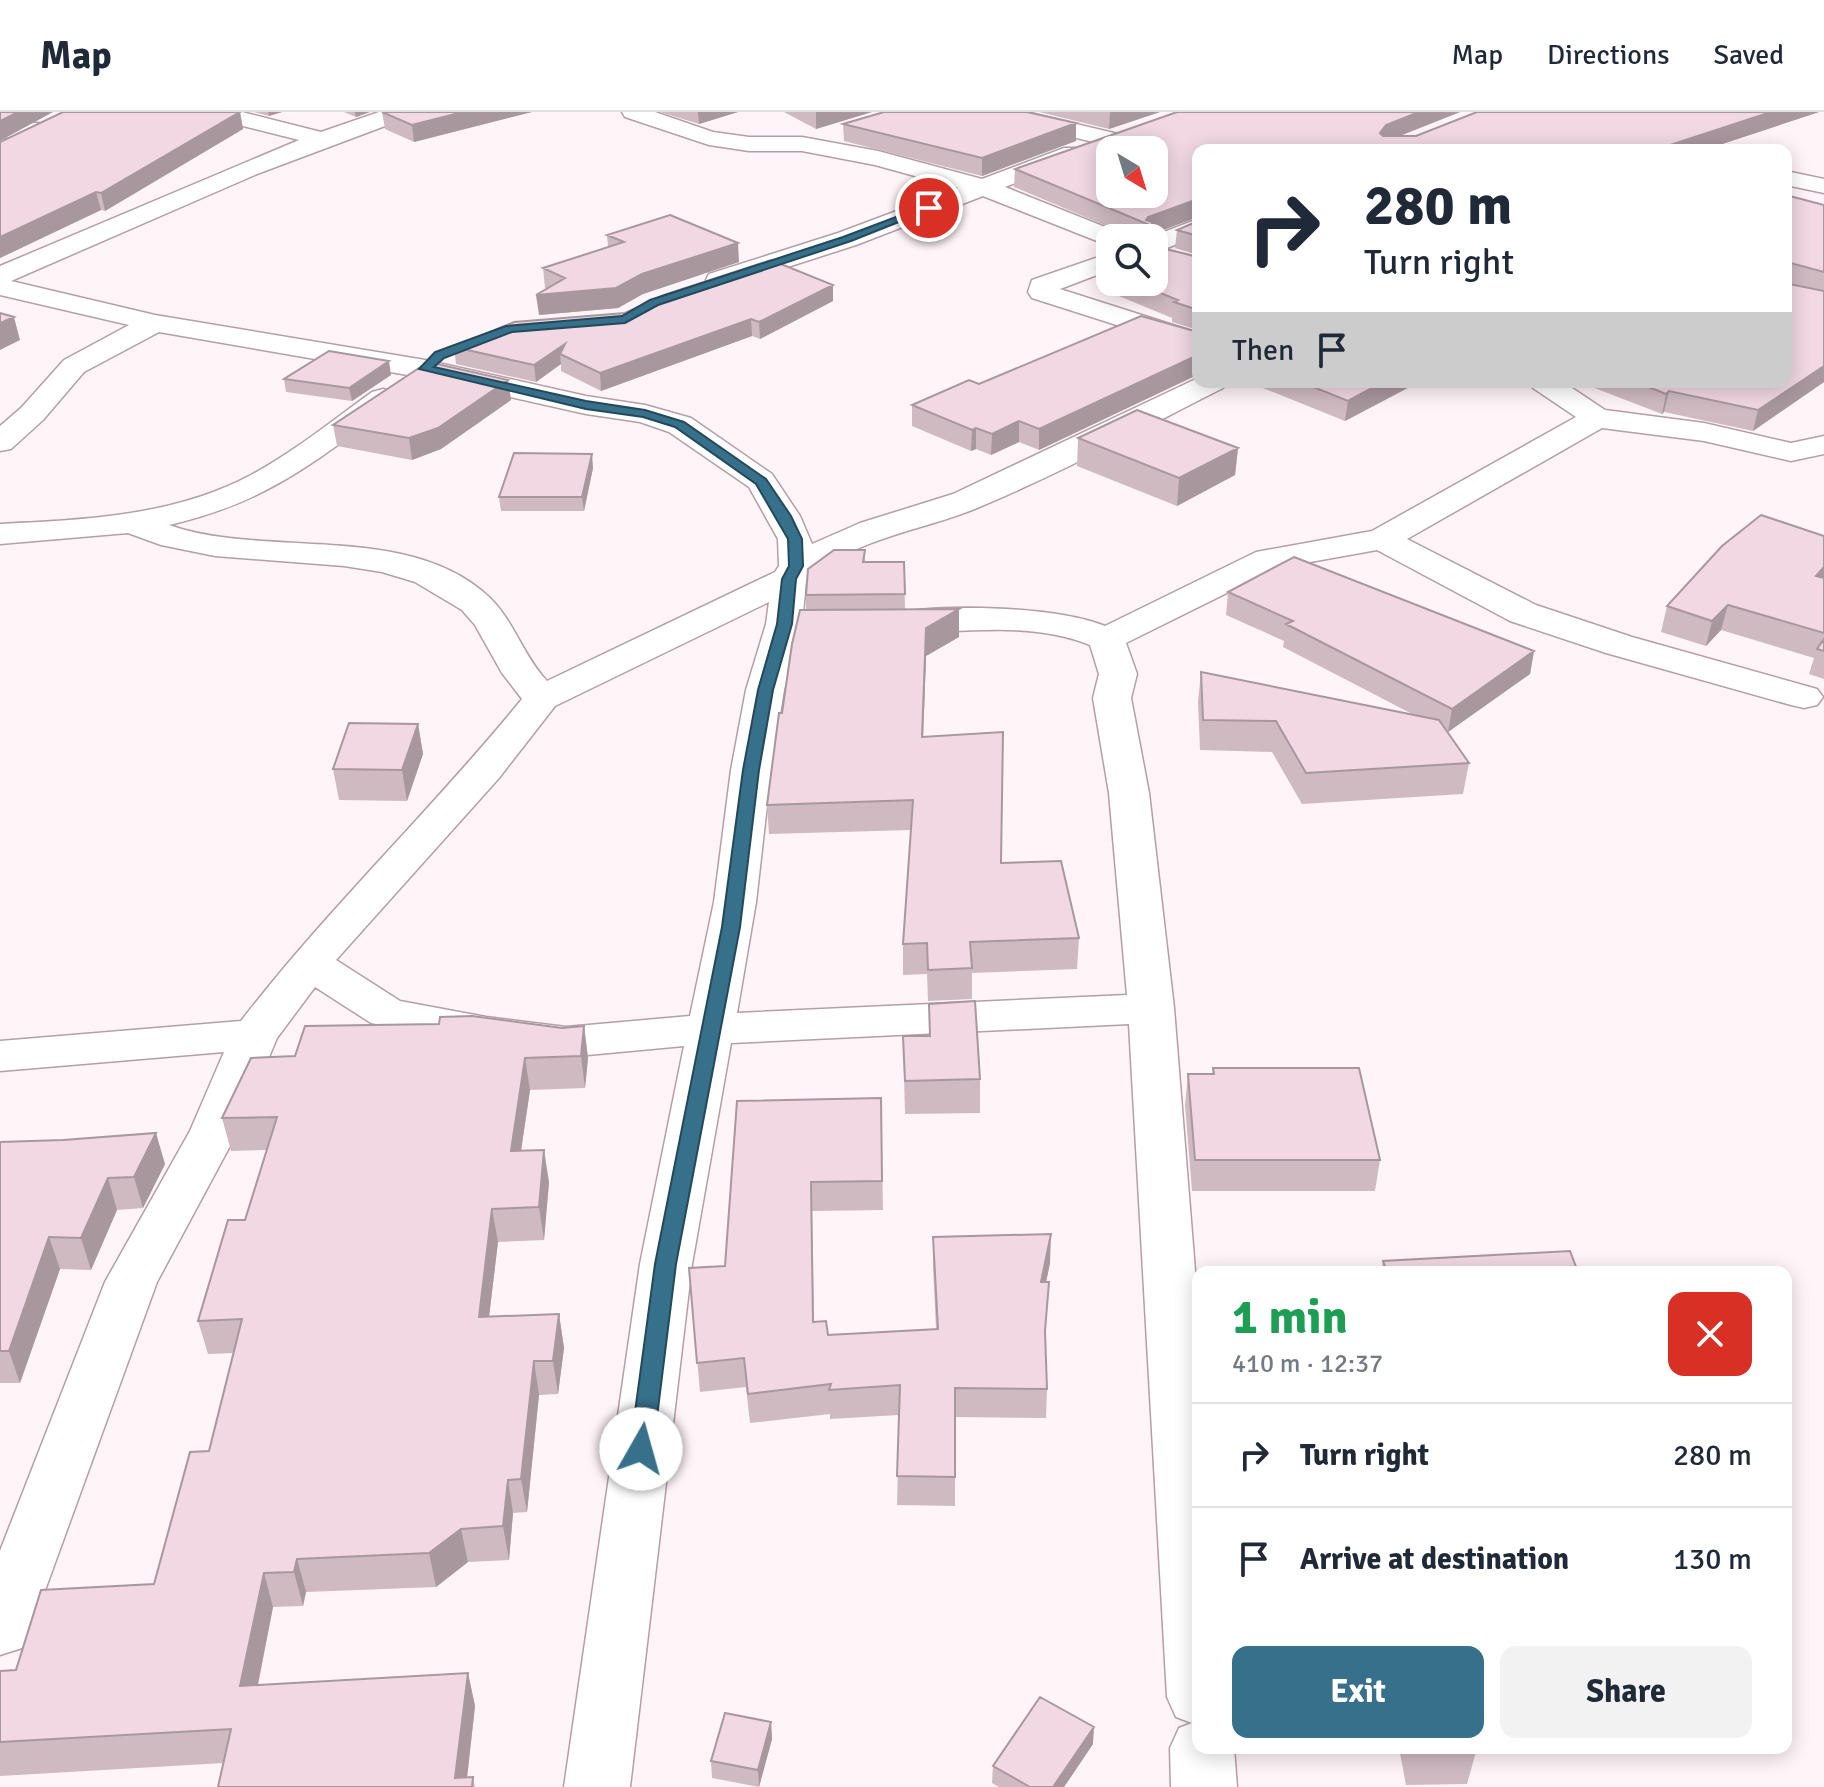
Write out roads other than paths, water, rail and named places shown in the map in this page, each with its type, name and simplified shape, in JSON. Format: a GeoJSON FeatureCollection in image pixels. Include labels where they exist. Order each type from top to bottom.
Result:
{"type":"FeatureCollection","features":[{"type":"Feature","properties":{"kind":"street"},"geometry":{"type":"LineString","coordinates":[[215,112],[318,138]]}},
{"type":"Feature","properties":{"kind":"street"},"geometry":{"type":"LineString","coordinates":[[0,276],[318,138],[401,112]]}},
{"type":"Feature","properties":{"kind":"street"},"geometry":{"type":"LineString","coordinates":[[633,112],[709,138],[749,144],[802,144],[878,158],[983,187],[1096,232]]}},
{"type":"Feature","properties":{"kind":"street"},"geometry":{"type":"LineString","coordinates":[[997,112],[1097,136]]}},
{"type":"Feature","properties":{"kind":"street"},"geometry":{"type":"LineString","coordinates":[[0,131],[46,126],[0,154]]}},
{"type":"Feature","properties":{"kind":"street"},"geometry":{"type":"LineString","coordinates":[[802,144],[847,130]]}},
{"type":"Feature","properties":{"kind":"street"},"geometry":{"type":"LineString","coordinates":[[1119,136],[1137,130]]}},
{"type":"Feature","properties":{"kind":"street"},"geometry":{"type":"LineString","coordinates":[[696,288],[847,239],[1096,144]]}},
{"type":"Feature","properties":{"kind":"street"},"geometry":{"type":"LineString","coordinates":[[1792,179],[1824,186]]}},
{"type":"Feature","properties":{"kind":"street"},"geometry":{"type":"LineString","coordinates":[[1168,239],[1192,229]]}},
{"type":"Feature","properties":{"kind":"street"},"geometry":{"type":"LineString","coordinates":[[1168,258],[1183,262]]}},
{"type":"Feature","properties":{"kind":"street"},"geometry":{"type":"LineString","coordinates":[[1096,266],[1042,286],[1042,292],[1192,340]]}},
{"type":"Feature","properties":{"kind":"street"},"geometry":{"type":"LineString","coordinates":[[0,287],[155,323],[438,359],[586,405],[645,414],[680,425],[761,481],[795,539],[796,566],[789,579],[799,624],[765,690],[758,730],[735,902],[666,1264],[597,1787]]}},
{"type":"Feature","properties":{"kind":"street"},"geometry":{"type":"LineString","coordinates":[[0,442],[32,414],[74,366],[155,323]]}},
{"type":"Feature","properties":{"kind":"street"},"geometry":{"type":"LineString","coordinates":[[0,534],[133,524],[207,505],[247,490],[438,359]]}},
{"type":"Feature","properties":{"kind":"street"},"geometry":{"type":"LineString","coordinates":[[0,1629],[131,1282],[214,1131],[255,1035],[309,963],[485,770],[542,698],[789,579],[807,559],[831,544],[962,502],[1200,388]]}},
{"type":"Feature","properties":{"kind":"street"},"geometry":{"type":"LineString","coordinates":[[1552,388],[1597,418],[1704,432],[1791,452],[1824,445]]}},
{"type":"Feature","properties":{"kind":"street"},"geometry":{"type":"LineString","coordinates":[[1106,639],[1268,559],[1382,539],[1597,418]]}},
{"type":"Feature","properties":{"kind":"street"},"geometry":{"type":"LineString","coordinates":[[133,524],[159,536],[197,543],[364,557],[425,573],[467,596],[496,628],[520,672],[542,698]]}},
{"type":"Feature","properties":{"kind":"street"},"geometry":{"type":"LineString","coordinates":[[1382,539],[1523,613],[1619,645],[1804,697]]}},
{"type":"Feature","properties":{"kind":"street"},"geometry":{"type":"LineString","coordinates":[[875,623],[1041,622],[1085,628],[1106,639],[1118,674],[1112,698],[1129,793],[1151,1008],[1192,1609]]}},
{"type":"Feature","properties":{"kind":"street"},"geometry":{"type":"LineString","coordinates":[[309,963],[387,1013],[486,1032],[566,1042],[713,1029],[1151,1008]]}},
{"type":"Feature","properties":{"kind":"street"},"geometry":{"type":"LineString","coordinates":[[0,1056],[255,1035]]}},
{"type":"Feature","properties":{"kind":"street"},"geometry":{"type":"LineString","coordinates":[[1202,1754],[1204,1787]]}}]}
